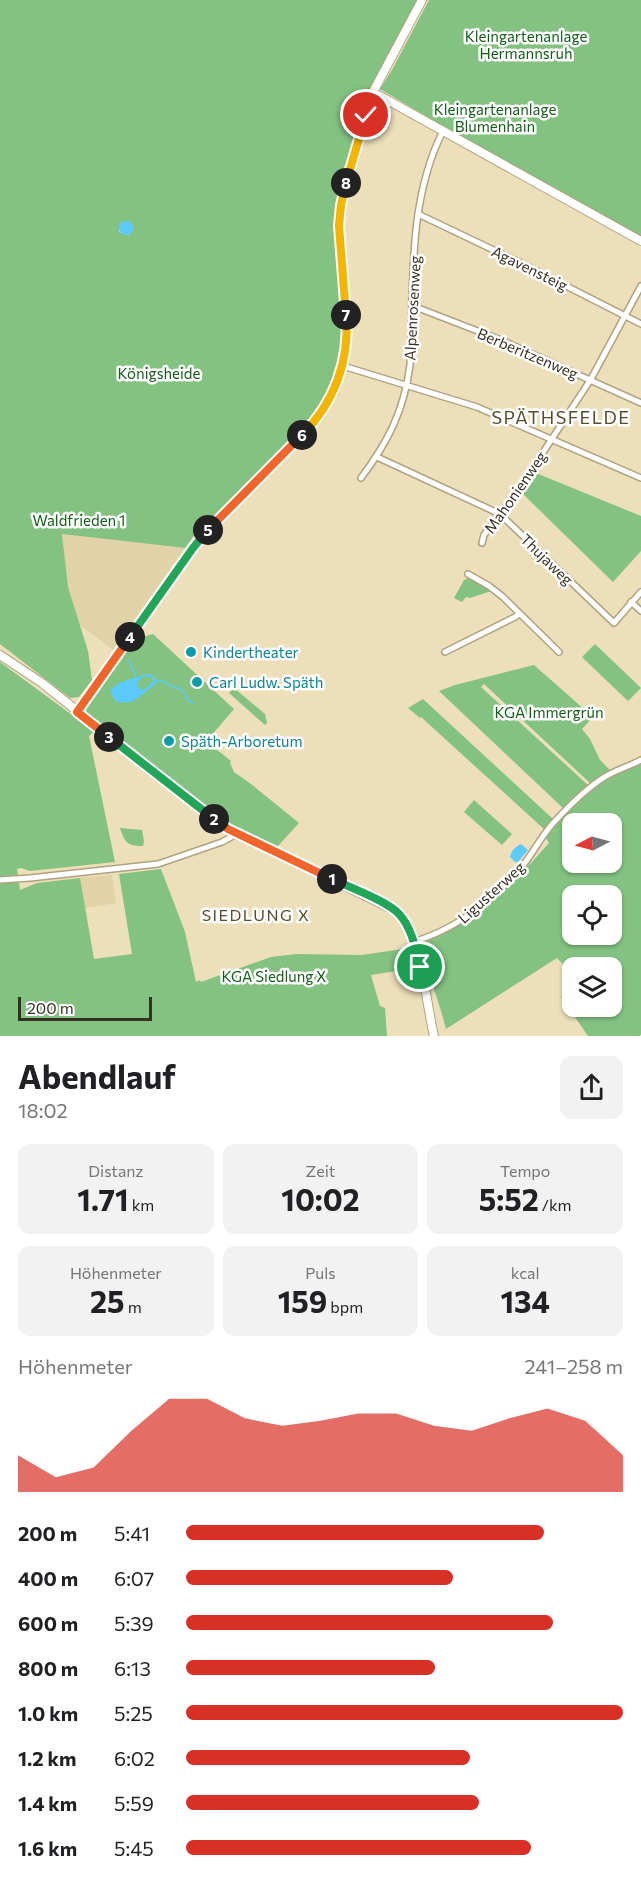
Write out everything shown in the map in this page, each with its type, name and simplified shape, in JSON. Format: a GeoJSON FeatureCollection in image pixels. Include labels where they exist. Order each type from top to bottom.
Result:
{"type":"FeatureCollection","features":[{"type":"Feature","properties":{"kind":"street"},"geometry":{"type":"LineString","coordinates":[[77,712],[200,539],[319,417],[334,392],[343,366],[347,338],[339,215],[346,182],[373,92],[423,0]]}},
{"type":"Feature","properties":{"kind":"street"},"geometry":{"type":"LineString","coordinates":[[373,92],[641,241]]}},
{"type":"Feature","properties":{"kind":"street","name":"Alpenrosenweg"},"geometry":{"type":"LineString","coordinates":[[361,478],[377,457],[397,419],[407,386],[418,214],[424,181],[443,131]]}},
{"type":"Feature","properties":{"kind":"street","name":"Agavensteig"},"geometry":{"type":"LineString","coordinates":[[418,214],[641,324]]}},
{"type":"Feature","properties":{"kind":"street","name":"Mahonienweg"},"geometry":{"type":"LineString","coordinates":[[482,543],[484,535],[552,440],[591,379],[641,286]]}},
{"type":"Feature","properties":{"kind":"street","name":"Berberitzenweg"},"geometry":{"type":"LineString","coordinates":[[413,306],[501,340],[591,379],[641,404]]}},
{"type":"Feature","properties":{"kind":"street"},"geometry":{"type":"LineString","coordinates":[[343,366],[477,407],[641,478]]}},
{"type":"Feature","properties":{"kind":"street","name":"Thujaweg"},"geometry":{"type":"LineString","coordinates":[[377,457],[500,513],[614,623],[632,602]]}},
{"type":"Feature","properties":{"kind":"street"},"geometry":{"type":"LineString","coordinates":[[468,574],[489,586],[559,651]]}},
{"type":"Feature","properties":{"kind":"street"},"geometry":{"type":"LineString","coordinates":[[641,592],[632,602],[641,611]]}},
{"type":"Feature","properties":{"kind":"street"},"geometry":{"type":"LineString","coordinates":[[445,652],[519,614]]}},
{"type":"Feature","properties":{"kind":"street"},"geometry":{"type":"LineString","coordinates":[[0,655],[36,678],[232,831],[392,909],[404,921],[413,942],[434,1036]]}},
{"type":"Feature","properties":{"kind":"street","name":"Ligusterweg"},"geometry":{"type":"LineString","coordinates":[[413,942],[445,930],[469,916],[513,876],[550,826],[600,779],[641,760]]}},
{"type":"Feature","properties":{"kind":"street"},"geometry":{"type":"LineString","coordinates":[[0,880],[158,864],[216,843],[232,831]]}},
{"type":"Feature","properties":{"kind":"shaded area"},"geometry":{"type":"Polygon","coordinates":[[[62,534],[185,548],[113,650],[80,625],[68,587],[62,534]]]}},
{"type":"Feature","properties":{"kind":"shaded area"},"geometry":{"type":"Polygon","coordinates":[[[112,875],[116,903],[85,908],[80,878],[112,875]]]}},
{"type":"Feature","properties":{"kind":"green space","name":"Königsheide"},"geometry":{"type":"Polygon","coordinates":[[[0,0],[419,0],[371,91],[340,195],[345,330],[342,361],[334,385],[316,416],[212,523],[203,523],[185,548],[62,534],[68,587],[88,651],[92,680],[79,697],[70,698],[0,644],[0,0]],[[122,222],[119,232],[130,234],[133,229],[129,222],[122,222]]]}},
{"type":"Feature","properties":{"kind":"green space"},"geometry":{"type":"Polygon","coordinates":[[[429,0],[641,0],[641,236],[511,166],[380,89],[429,0]]]}},
{"type":"Feature","properties":{"kind":"green space"},"geometry":{"type":"Polygon","coordinates":[[[536,473],[641,516],[641,551],[613,582],[522,493],[536,473]]]}},
{"type":"Feature","properties":{"kind":"green space"},"geometry":{"type":"Polygon","coordinates":[[[470,577],[491,591],[470,598],[466,597],[462,602],[454,598],[464,580],[470,577]]]}},
{"type":"Feature","properties":{"kind":"green space","name":"Späth-Arboretum"},"geometry":{"type":"Polygon","coordinates":[[[153,634],[234,709],[211,736],[220,744],[216,749],[231,761],[234,772],[299,823],[277,847],[226,822],[87,714],[86,708],[138,635],[153,634]]]}},
{"type":"Feature","properties":{"kind":"green space"},"geometry":{"type":"Polygon","coordinates":[[[595,644],[641,688],[628,701],[582,657],[595,644]]]}},
{"type":"Feature","properties":{"kind":"green space","name":"KGA Siedlung X"},"geometry":{"type":"Polygon","coordinates":[[[0,662],[94,731],[89,736],[115,862],[30,871],[17,869],[20,890],[37,883],[80,878],[94,959],[132,954],[119,874],[161,869],[185,932],[196,982],[271,957],[296,954],[362,955],[409,948],[415,968],[371,975],[380,1006],[385,1008],[387,1036],[0,1036],[0,662]]]}},
{"type":"Feature","properties":{"kind":"green space","name":"KGA Immergrün"},"geometry":{"type":"Polygon","coordinates":[[[534,665],[593,717],[582,729],[590,739],[600,760],[612,772],[591,784],[484,684],[481,687],[589,786],[564,809],[439,691],[534,665]]]}},
{"type":"Feature","properties":{"kind":"green space"},"geometry":{"type":"Polygon","coordinates":[[[234,688],[265,714],[267,723],[265,725],[229,693],[234,688]]]}},
{"type":"Feature","properties":{"kind":"green space"},"geometry":{"type":"Polygon","coordinates":[[[423,699],[553,819],[545,830],[421,717],[408,708],[423,699]]]}},
{"type":"Feature","properties":{"kind":"green space"},"geometry":{"type":"Polygon","coordinates":[[[641,763],[640,1036],[588,1036],[575,1017],[622,1017],[622,957],[562,957],[562,963],[557,958],[446,1029],[421,949],[427,941],[473,916],[531,863],[549,843],[546,838],[562,818],[562,873],[622,873],[622,813],[567,813],[587,793],[617,774],[641,763]]]}},
{"type":"Feature","properties":{"kind":"green space"},"geometry":{"type":"Polygon","coordinates":[[[474,800],[512,834],[502,845],[464,812],[474,800]]]}},
{"type":"Feature","properties":{"kind":"green space"},"geometry":{"type":"Polygon","coordinates":[[[120,828],[142,830],[143,846],[127,843],[120,828]]]}},
{"type":"Feature","properties":{"kind":"water"},"geometry":{"type":"Polygon","coordinates":[[[123,221],[129,221],[133,228],[129,235],[123,235],[119,231],[119,225],[123,221]]]}},
{"type":"Feature","properties":{"kind":"water"},"geometry":{"type":"Polygon","coordinates":[[[146,674],[156,679],[153,686],[136,699],[127,702],[115,701],[110,690],[119,683],[146,674]],[[142,677],[137,683],[139,689],[145,689],[153,678],[142,677]]]}},
{"type":"Feature","properties":{"kind":"water"},"geometry":{"type":"Polygon","coordinates":[[[521,844],[528,850],[518,862],[515,862],[510,857],[514,849],[521,844]]]}},
{"type":"Feature","properties":{"kind":"waterway"},"geometry":{"type":"LineString","coordinates":[[129,660],[136,677]]}},
{"type":"Feature","properties":{"kind":"waterway"},"geometry":{"type":"LineString","coordinates":[[157,681],[164,681],[174,688],[180,688],[193,703]]}},
{"type":"Feature","properties":{"kind":"place","name":"Kindertheater"},"geometry":{"type":"Point","coordinates":[191,652]}},
{"type":"Feature","properties":{"kind":"place","name":"Carl Ludw. Späth"},"geometry":{"type":"Point","coordinates":[197,682]}},
{"type":"Feature","properties":{"kind":"place","name":"Späth-Arboretum"},"geometry":{"type":"Point","coordinates":[169,741]}},
{"type":"Feature","properties":{"kind":"district","name":"SPÄTHSFELDE"},"geometry":{"type":"Point","coordinates":[561,417]}},
{"type":"Feature","properties":{"kind":"district","name":"SIEDLUNG X"},"geometry":{"type":"Point","coordinates":[256,914]}},
{"type":"Feature","properties":{"kind":"route"},"geometry":{"type":"LineString","coordinates":[[366,115],[339,215],[347,338],[343,366],[334,392],[313,423],[200,539],[77,712],[224,826],[396,911],[410,934],[420,967]]}},
{"type":"Feature","properties":{"kind":"park label","name":"Kleingartenanlage Hermannsruh"},"geometry":{"type":"Point","coordinates":[526,44]}},
{"type":"Feature","properties":{"kind":"park label","name":"Kleingartenanlage Blumenhain"},"geometry":{"type":"Point","coordinates":[495,118]}},
{"type":"Feature","properties":{"kind":"park label","name":"Waldfrieden 1"},"geometry":{"type":"Point","coordinates":[79,520]}}]}
